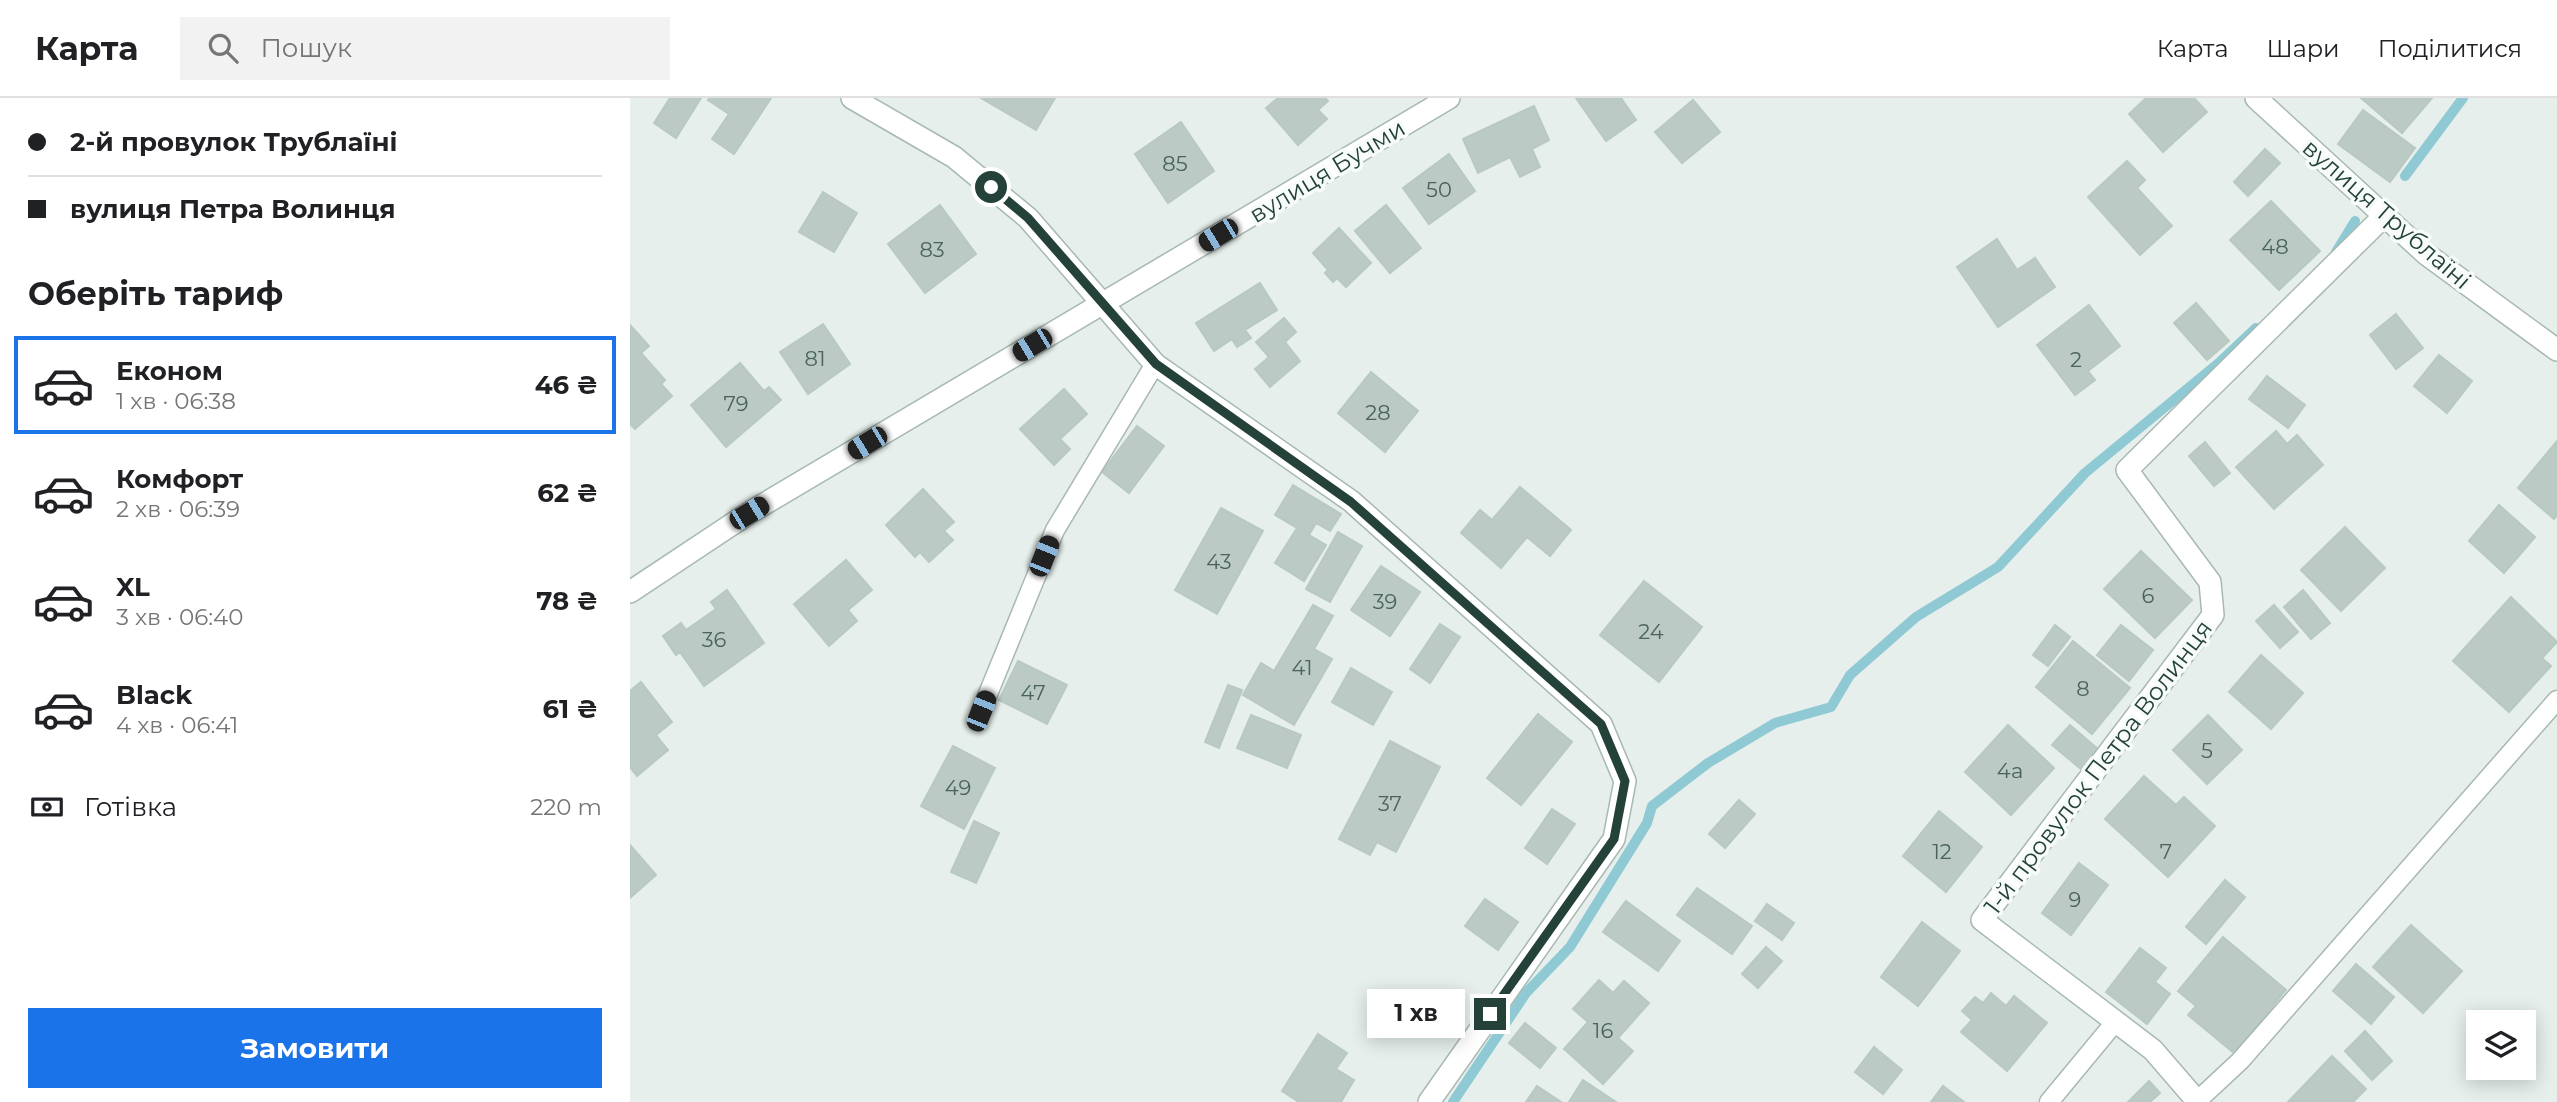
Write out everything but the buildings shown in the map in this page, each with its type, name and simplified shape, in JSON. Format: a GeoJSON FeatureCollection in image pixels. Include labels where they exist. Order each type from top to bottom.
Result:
{"type":"FeatureCollection","features":[{"type":"Feature","properties":{"kind":"street"},"geometry":{"type":"LineString","coordinates":[[852,98],[954,157],[1028,218],[1156,364],[1351,502],[1601,724],[1625,781],[1614,839],[1429,1102]]}},
{"type":"Feature","properties":{"kind":"street","name":"вулиця Бучми"},"geometry":{"type":"LineString","coordinates":[[630,592],[749,513],[1449,98]]}},
{"type":"Feature","properties":{"kind":"street","name":"вулиця Трублаїні"},"geometry":{"type":"LineString","coordinates":[[2256,98],[2426,254],[2557,350]]}},
{"type":"Feature","properties":{"kind":"street","name":"1-й провулок Петра Волинця"},"geometry":{"type":"LineString","coordinates":[[2197,1101],[2153,1050],[1982,920],[2213,615],[2210,582],[2127,470],[2384,216]]}},
{"type":"Feature","properties":{"kind":"lane"},"geometry":{"type":"LineString","coordinates":[[981,711],[1055,530],[1156,364]]}},
{"type":"Feature","properties":{"kind":"lane"},"geometry":{"type":"LineString","coordinates":[[2197,1101],[2239,1061],[2557,700]]}},
{"type":"Feature","properties":{"kind":"lane"},"geometry":{"type":"LineString","coordinates":[[2049,1102],[2116,1021]]}},
{"type":"Feature","properties":{"kind":"waterway"},"geometry":{"type":"LineString","coordinates":[[2405,176],[2463,98]]}},
{"type":"Feature","properties":{"kind":"waterway"},"geometry":{"type":"LineString","coordinates":[[2336,252],[2355,221]]}},
{"type":"Feature","properties":{"kind":"waterway"},"geometry":{"type":"LineString","coordinates":[[1453,1102],[1526,993],[1570,947],[1647,823],[1652,806],[1708,763],[1775,723],[1831,707],[1850,675],[1916,617],[1998,567],[2085,473],[2221,361],[2256,328]]}},
{"type":"Feature","properties":{"kind":"route"},"geometry":{"type":"LineString","coordinates":[[991,187],[1028,218],[1156,364],[1351,502],[1601,724],[1625,781],[1614,839],[1490,1014]]}}]}
